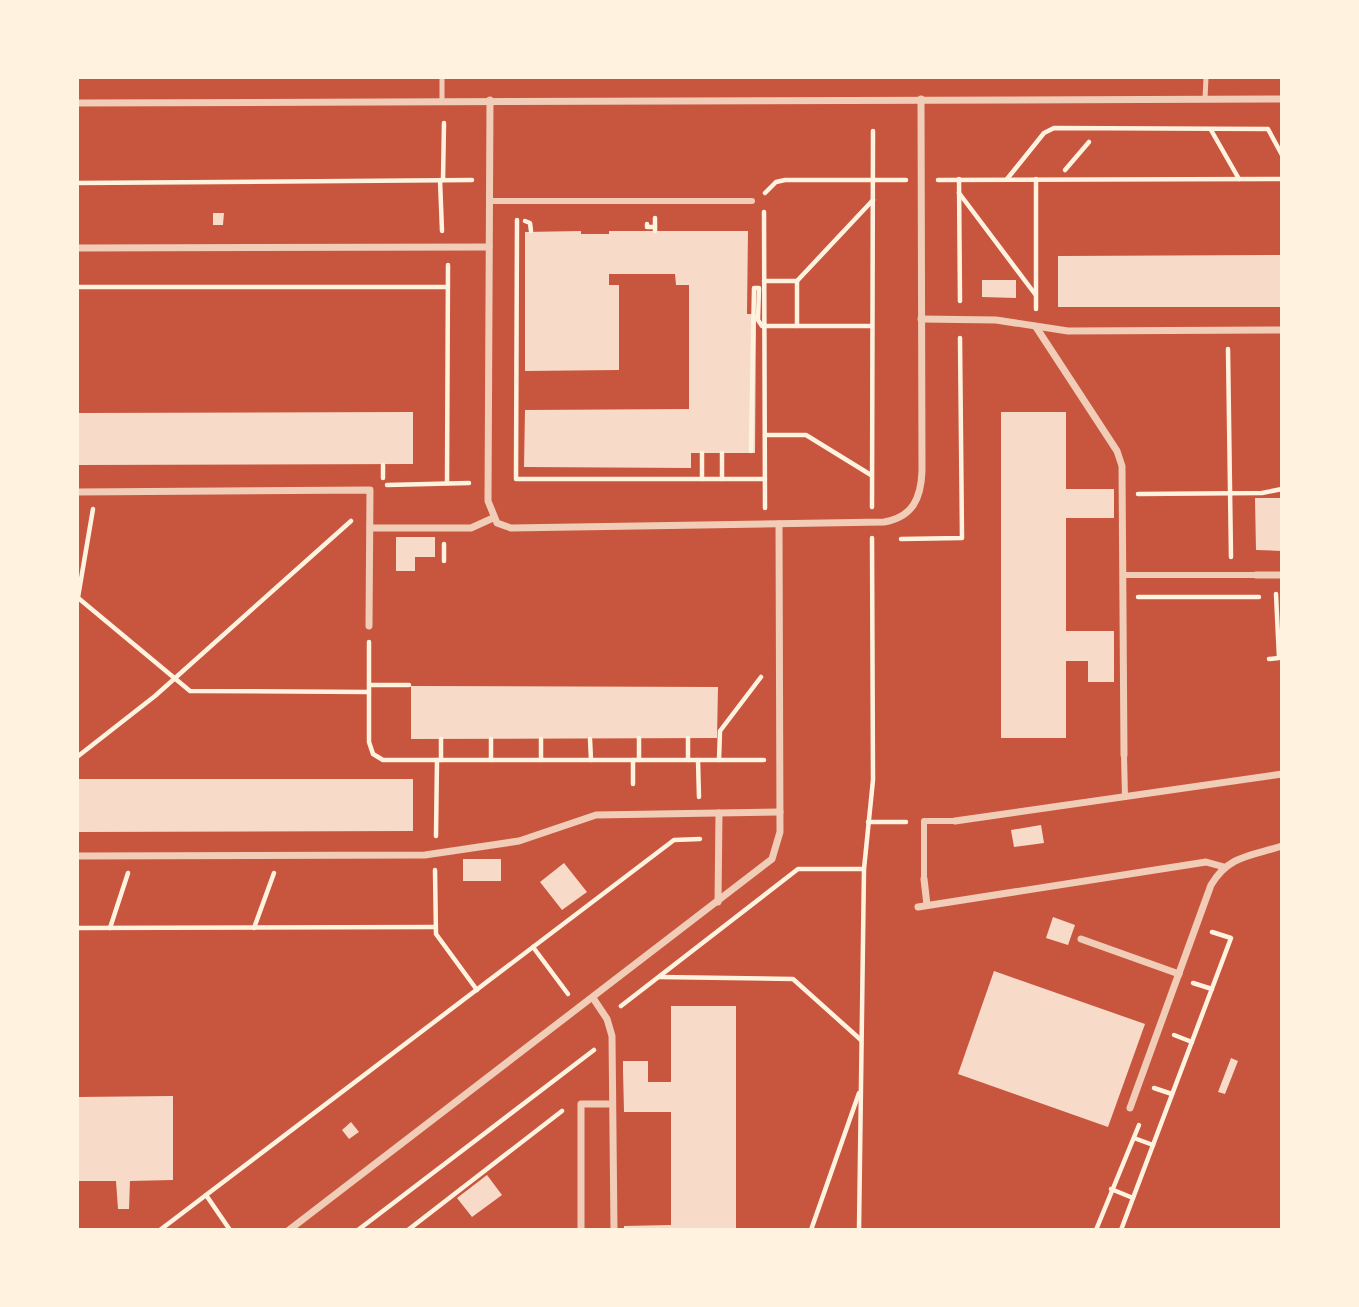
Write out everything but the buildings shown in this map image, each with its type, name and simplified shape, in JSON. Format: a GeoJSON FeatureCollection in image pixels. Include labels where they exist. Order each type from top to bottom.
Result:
{"type":"FeatureCollection","features":[{"type":"Feature","properties":{"kind":"street"},"geometry":{"type":"LineString","coordinates":[[490,100],[488,501],[493,518],[501,526],[510,528],[884,522],[901,518],[914,507],[922,482],[920,99]]}},
{"type":"Feature","properties":{"kind":"street"},"geometry":{"type":"LineString","coordinates":[[77,103],[1282,99]]}},
{"type":"Feature","properties":{"kind":"street"},"geometry":{"type":"LineString","coordinates":[[489,201],[752,201]]}},
{"type":"Feature","properties":{"kind":"street"},"geometry":{"type":"LineString","coordinates":[[77,248],[489,247]]}},
{"type":"Feature","properties":{"kind":"street"},"geometry":{"type":"LineString","coordinates":[[922,319],[996,320],[1068,331],[1282,330]]}},
{"type":"Feature","properties":{"kind":"street"},"geometry":{"type":"LineString","coordinates":[[1036,327],[1117,451],[1122,466],[1125,797]]}},
{"type":"Feature","properties":{"kind":"street"},"geometry":{"type":"LineString","coordinates":[[77,492],[370,490],[369,626]]}},
{"type":"Feature","properties":{"kind":"street"},"geometry":{"type":"LineString","coordinates":[[370,528],[471,528],[493,518]]}},
{"type":"Feature","properties":{"kind":"street"},"geometry":{"type":"LineString","coordinates":[[289,1230],[772,859],[778,845],[780,812],[779,524]]}},
{"type":"Feature","properties":{"kind":"street"},"geometry":{"type":"LineString","coordinates":[[1124,575],[1278,575]]}},
{"type":"Feature","properties":{"kind":"street"},"geometry":{"type":"LineString","coordinates":[[927,905],[924,821],[955,821],[1282,774]]}},
{"type":"Feature","properties":{"kind":"street"},"geometry":{"type":"LineString","coordinates":[[77,856],[436,853],[528,838],[590,816],[780,812]]}},
{"type":"Feature","properties":{"kind":"street"},"geometry":{"type":"LineString","coordinates":[[718,902],[719,813]]}},
{"type":"Feature","properties":{"kind":"street"},"geometry":{"type":"LineString","coordinates":[[1130,1108],[1211,885],[1224,867],[1242,857],[1282,846]]}},
{"type":"Feature","properties":{"kind":"street"},"geometry":{"type":"LineString","coordinates":[[918,907],[1206,862],[1224,867]]}},
{"type":"Feature","properties":{"kind":"street"},"geometry":{"type":"LineString","coordinates":[[1081,939],[1179,974]]}},
{"type":"Feature","properties":{"kind":"street"},"geometry":{"type":"LineString","coordinates":[[593,998],[606,1017],[612,1036],[614,1230]]}},
{"type":"Feature","properties":{"kind":"street"},"geometry":{"type":"LineString","coordinates":[[581,1230],[581,1104],[612,1104]]}},
{"type":"Feature","properties":{"kind":"lane"},"geometry":{"type":"LineString","coordinates":[[442,77],[442,100]]}},
{"type":"Feature","properties":{"kind":"lane"},"geometry":{"type":"LineString","coordinates":[[1205,99],[1206,77]]}},
{"type":"Feature","properties":{"kind":"path"},"geometry":{"type":"LineString","coordinates":[[444,123],[442,180],[448,287],[447,483]]}},
{"type":"Feature","properties":{"kind":"path"},"geometry":{"type":"LineString","coordinates":[[1007,179],[1051,129],[1268,129],[1282,155]]}},
{"type":"Feature","properties":{"kind":"path"},"geometry":{"type":"LineString","coordinates":[[1210,129],[1239,179]]}},
{"type":"Feature","properties":{"kind":"path"},"geometry":{"type":"LineString","coordinates":[[872,508],[873,131]]}},
{"type":"Feature","properties":{"kind":"path"},"geometry":{"type":"LineString","coordinates":[[1066,170],[1089,142]]}},
{"type":"Feature","properties":{"kind":"path"},"geometry":{"type":"LineString","coordinates":[[934,180],[1282,178]]}},
{"type":"Feature","properties":{"kind":"path"},"geometry":{"type":"LineString","coordinates":[[898,539],[962,538],[959,179]]}},
{"type":"Feature","properties":{"kind":"path"},"geometry":{"type":"LineString","coordinates":[[1036,179],[1036,327]]}},
{"type":"Feature","properties":{"kind":"path"},"geometry":{"type":"LineString","coordinates":[[77,183],[489,180]]}},
{"type":"Feature","properties":{"kind":"path"},"geometry":{"type":"LineString","coordinates":[[765,524],[764,201],[769,187],[785,180],[906,180]]}},
{"type":"Feature","properties":{"kind":"path"},"geometry":{"type":"LineString","coordinates":[[959,192],[1036,295]]}},
{"type":"Feature","properties":{"kind":"path"},"geometry":{"type":"LineString","coordinates":[[797,326],[797,281],[873,200]]}},
{"type":"Feature","properties":{"kind":"path"},"geometry":{"type":"LineString","coordinates":[[517,201],[516,479],[765,479]]}},
{"type":"Feature","properties":{"kind":"path"},"geometry":{"type":"LineString","coordinates":[[516,221],[530,223],[531,231]]}},
{"type":"Feature","properties":{"kind":"path"},"geometry":{"type":"LineString","coordinates":[[647,231],[647,224],[647,227],[654,227]]}},
{"type":"Feature","properties":{"kind":"path"},"geometry":{"type":"LineString","coordinates":[[764,281],[797,281]]}},
{"type":"Feature","properties":{"kind":"path"},"geometry":{"type":"LineString","coordinates":[[77,287],[448,287]]}},
{"type":"Feature","properties":{"kind":"path"},"geometry":{"type":"LineString","coordinates":[[751,451],[754,288],[759,288],[758,320],[764,326],[871,326]]}},
{"type":"Feature","properties":{"kind":"path"},"geometry":{"type":"LineString","coordinates":[[1228,331],[1231,575]]}},
{"type":"Feature","properties":{"kind":"path"},"geometry":{"type":"LineString","coordinates":[[765,435],[806,435],[872,475]]}},
{"type":"Feature","properties":{"kind":"path"},"geometry":{"type":"LineString","coordinates":[[702,453],[702,479]]}},
{"type":"Feature","properties":{"kind":"path"},"geometry":{"type":"LineString","coordinates":[[722,453],[722,479]]}},
{"type":"Feature","properties":{"kind":"path"},"geometry":{"type":"LineString","coordinates":[[383,465],[383,477]]}},
{"type":"Feature","properties":{"kind":"path"},"geometry":{"type":"LineString","coordinates":[[370,490],[395,483],[431,483]]}},
{"type":"Feature","properties":{"kind":"path"},"geometry":{"type":"LineString","coordinates":[[1123,495],[1262,493],[1282,489]]}},
{"type":"Feature","properties":{"kind":"path"},"geometry":{"type":"LineString","coordinates":[[96,492],[78,598],[190,691],[369,692]]}},
{"type":"Feature","properties":{"kind":"path"},"geometry":{"type":"LineString","coordinates":[[77,757],[175,679],[369,504]]}},
{"type":"Feature","properties":{"kind":"path"},"geometry":{"type":"LineString","coordinates":[[859,1230],[864,870],[873,780],[872,537],[885,539]]}},
{"type":"Feature","properties":{"kind":"path"},"geometry":{"type":"LineString","coordinates":[[1269,659],[1279,658],[1276,597],[1278,575]]}},
{"type":"Feature","properties":{"kind":"path"},"geometry":{"type":"LineString","coordinates":[[1124,597],[1276,597]]}},
{"type":"Feature","properties":{"kind":"path"},"geometry":{"type":"LineString","coordinates":[[369,626],[369,742],[373,754],[383,760],[765,760]]}},
{"type":"Feature","properties":{"kind":"path"},"geometry":{"type":"LineString","coordinates":[[719,760],[720,731],[765,672]]}},
{"type":"Feature","properties":{"kind":"path"},"geometry":{"type":"LineString","coordinates":[[369,685],[410,685]]}},
{"type":"Feature","properties":{"kind":"path"},"geometry":{"type":"LineString","coordinates":[[633,784],[639,738]]}},
{"type":"Feature","properties":{"kind":"path"},"geometry":{"type":"LineString","coordinates":[[688,738],[688,760]]}},
{"type":"Feature","properties":{"kind":"path"},"geometry":{"type":"LineString","coordinates":[[442,739],[439,760],[435,927],[436,934],[477,990]]}},
{"type":"Feature","properties":{"kind":"path"},"geometry":{"type":"LineString","coordinates":[[491,739],[491,760]]}},
{"type":"Feature","properties":{"kind":"path"},"geometry":{"type":"LineString","coordinates":[[541,739],[541,760]]}},
{"type":"Feature","properties":{"kind":"path"},"geometry":{"type":"LineString","coordinates":[[590,739],[591,760]]}},
{"type":"Feature","properties":{"kind":"path"},"geometry":{"type":"LineString","coordinates":[[869,822],[924,821]]}},
{"type":"Feature","properties":{"kind":"path"},"geometry":{"type":"LineString","coordinates":[[160,1230],[674,840],[701,839]]}},
{"type":"Feature","properties":{"kind":"path"},"geometry":{"type":"LineString","coordinates":[[110,928],[134,856]]}},
{"type":"Feature","properties":{"kind":"path"},"geometry":{"type":"LineString","coordinates":[[254,928],[280,856]]}},
{"type":"Feature","properties":{"kind":"path"},"geometry":{"type":"LineString","coordinates":[[606,1017],[799,869],[864,870]]}},
{"type":"Feature","properties":{"kind":"path"},"geometry":{"type":"LineString","coordinates":[[77,928],[435,927]]}},
{"type":"Feature","properties":{"kind":"path"},"geometry":{"type":"LineString","coordinates":[[1121,1230],[1231,938],[1210,931]]}},
{"type":"Feature","properties":{"kind":"path"},"geometry":{"type":"LineString","coordinates":[[533,947],[578,1009]]}},
{"type":"Feature","properties":{"kind":"path"},"geometry":{"type":"LineString","coordinates":[[658,977],[793,979],[862,1041]]}},
{"type":"Feature","properties":{"kind":"path"},"geometry":{"type":"LineString","coordinates":[[1192,982],[1212,989]]}},
{"type":"Feature","properties":{"kind":"path"},"geometry":{"type":"LineString","coordinates":[[1173,1034],[1192,1041]]}},
{"type":"Feature","properties":{"kind":"path"},"geometry":{"type":"LineString","coordinates":[[358,1230],[612,1036]]}},
{"type":"Feature","properties":{"kind":"path"},"geometry":{"type":"LineString","coordinates":[[1153,1087],[1172,1094]]}},
{"type":"Feature","properties":{"kind":"path"},"geometry":{"type":"LineString","coordinates":[[811,1230],[861,1088]]}},
{"type":"Feature","properties":{"kind":"path"},"geometry":{"type":"LineString","coordinates":[[408,1230],[470,1185],[564,1110],[581,1104]]}},
{"type":"Feature","properties":{"kind":"path"},"geometry":{"type":"LineString","coordinates":[[1134,1138],[1153,1145]]}},
{"type":"Feature","properties":{"kind":"path"},"geometry":{"type":"LineString","coordinates":[[1111,1189],[1133,1198]]}},
{"type":"Feature","properties":{"kind":"path"},"geometry":{"type":"LineString","coordinates":[[206,1195],[230,1230]]}}]}
